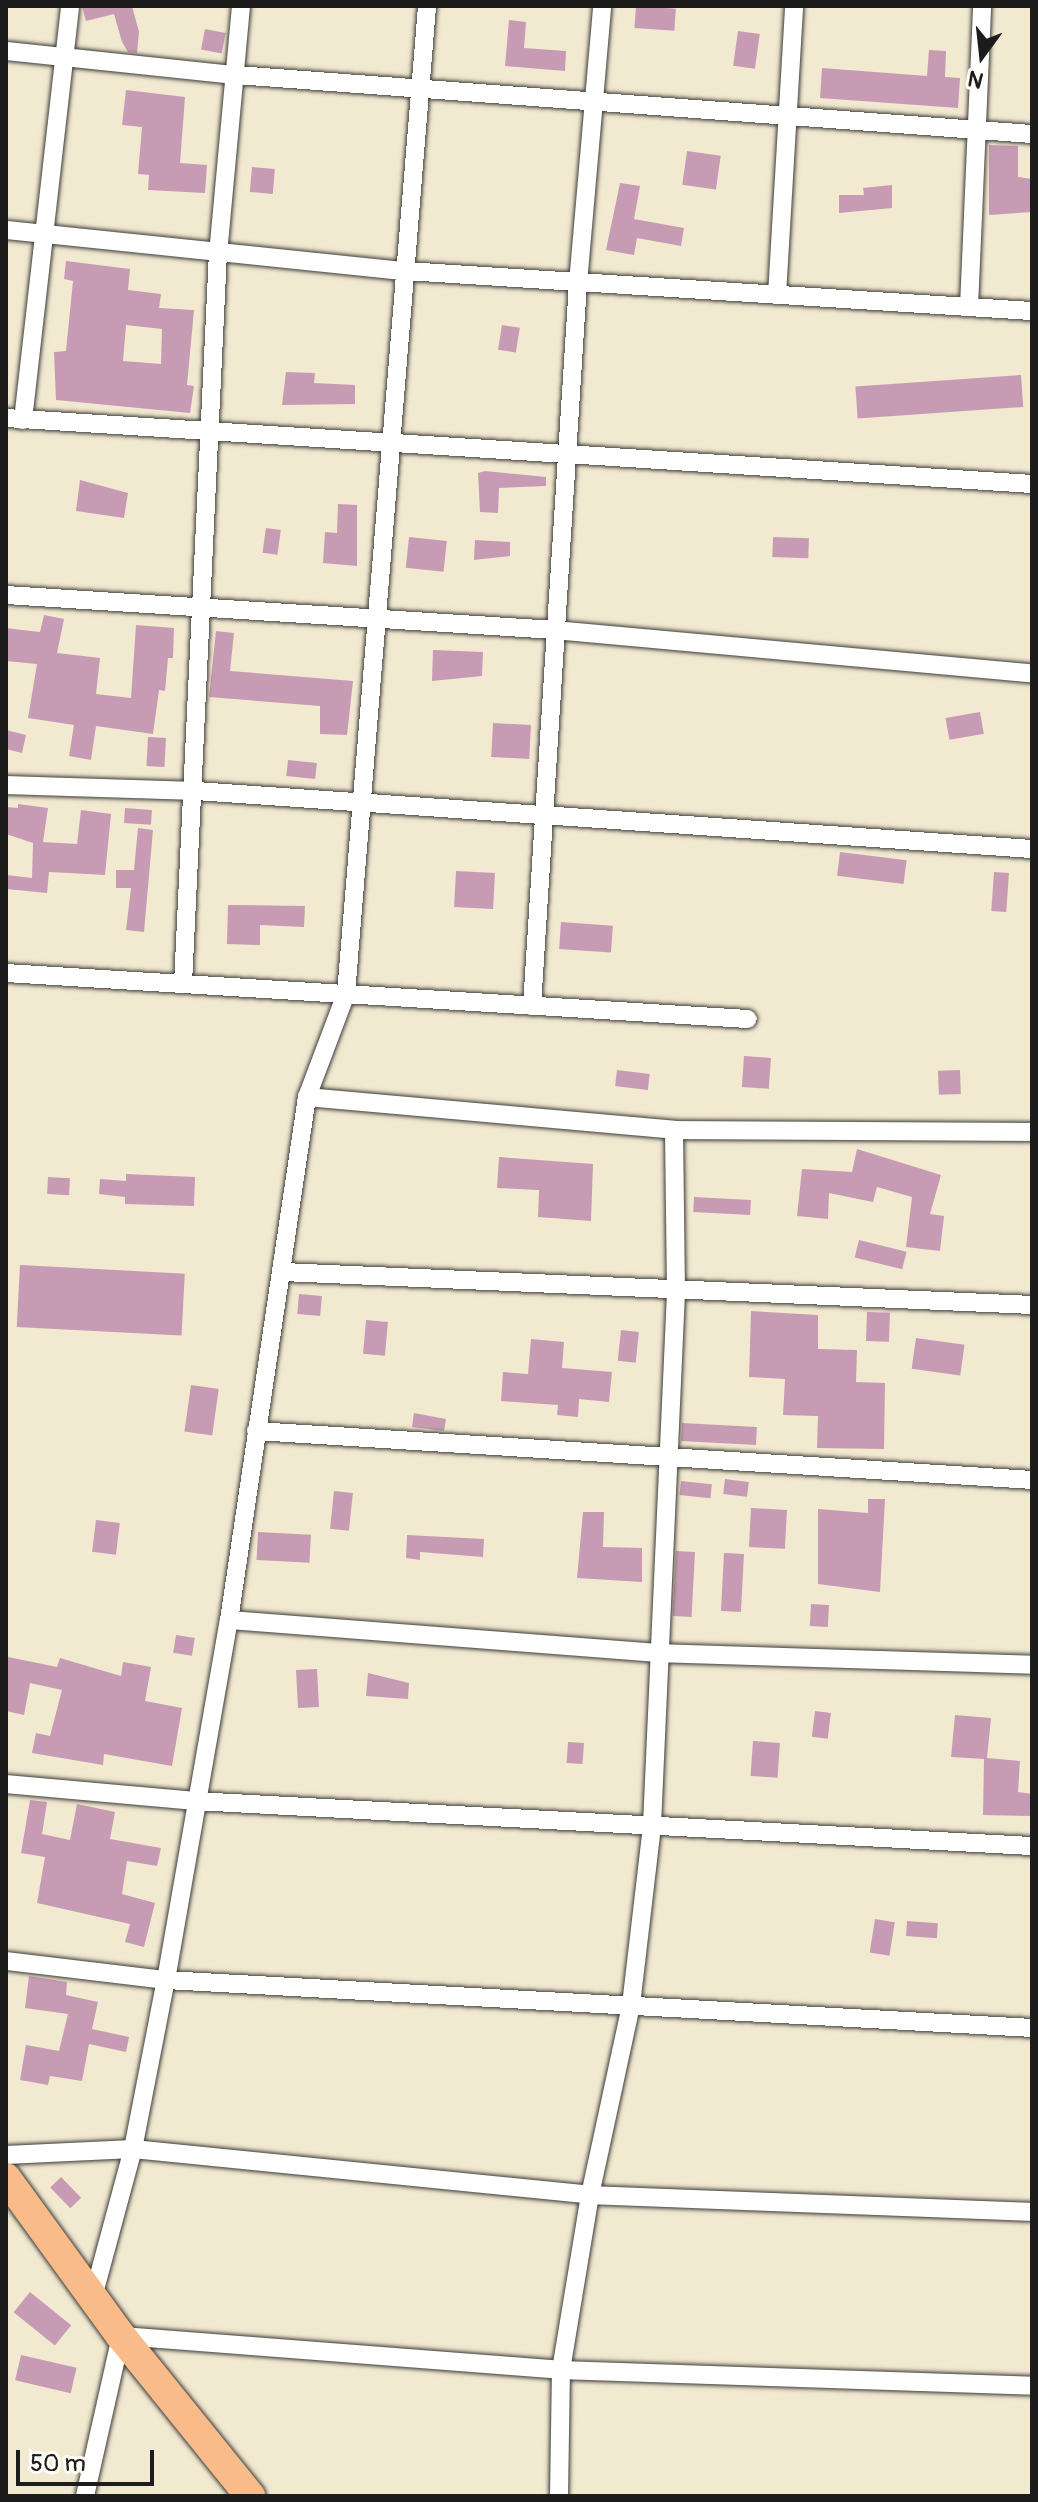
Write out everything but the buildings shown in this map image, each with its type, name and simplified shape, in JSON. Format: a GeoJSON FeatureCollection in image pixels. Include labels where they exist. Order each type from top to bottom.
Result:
{"type":"FeatureCollection","features":[{"type":"Feature","properties":{"kind":"main road"},"geometry":{"type":"LineString","coordinates":[[6,2178],[121,2336],[250,2496]]}},
{"type":"Feature","properties":{"kind":"street"},"geometry":{"type":"LineString","coordinates":[[70,6],[46,235],[14,419],[392,446],[567,452],[1032,484]]}},
{"type":"Feature","properties":{"kind":"street"},"geometry":{"type":"LineString","coordinates":[[183,984],[196,791],[199,607],[218,254],[241,6]]}},
{"type":"Feature","properties":{"kind":"street"},"geometry":{"type":"LineString","coordinates":[[93,2297],[133,2149],[166,1980],[229,1620],[307,1097],[346,994],[427,6]]}},
{"type":"Feature","properties":{"kind":"street"},"geometry":{"type":"LineString","coordinates":[[532,1006],[578,283],[602,6]]}},
{"type":"Feature","properties":{"kind":"street"},"geometry":{"type":"LineString","coordinates":[[777,295],[794,6]]}},
{"type":"Feature","properties":{"kind":"street"},"geometry":{"type":"LineString","coordinates":[[969,307],[982,6]]}},
{"type":"Feature","properties":{"kind":"street"},"geometry":{"type":"LineString","coordinates":[[6,51],[236,75],[788,119],[1032,134]]}},
{"type":"Feature","properties":{"kind":"street"},"geometry":{"type":"LineString","coordinates":[[6,230],[406,271],[1032,311]]}},
{"type":"Feature","properties":{"kind":"street"},"geometry":{"type":"LineString","coordinates":[[6,595],[555,630],[1032,673]]}},
{"type":"Feature","properties":{"kind":"street"},"geometry":{"type":"LineString","coordinates":[[6,785],[196,791],[362,805],[1032,849]]}},
{"type":"Feature","properties":{"kind":"street"},"geometry":{"type":"LineString","coordinates":[[6,973],[748,1019]]}},
{"type":"Feature","properties":{"kind":"street"},"geometry":{"type":"LineString","coordinates":[[307,1097],[674,1130],[1032,1132]]}},
{"type":"Feature","properties":{"kind":"street"},"geometry":{"type":"LineString","coordinates":[[559,2496],[561,2370],[590,2195],[631,2005],[652,1825],[656,1653],[676,1293],[674,1130]]}},
{"type":"Feature","properties":{"kind":"street"},"geometry":{"type":"LineString","coordinates":[[283,1272],[676,1293],[1032,1305]]}},
{"type":"Feature","properties":{"kind":"street"},"geometry":{"type":"LineString","coordinates":[[256,1431],[1032,1480]]}},
{"type":"Feature","properties":{"kind":"street"},"geometry":{"type":"LineString","coordinates":[[229,1620],[656,1653],[1032,1665]]}},
{"type":"Feature","properties":{"kind":"street"},"geometry":{"type":"LineString","coordinates":[[6,1784],[195,1801],[1032,1846]]}},
{"type":"Feature","properties":{"kind":"street"},"geometry":{"type":"LineString","coordinates":[[6,1961],[166,1980],[1032,2028]]}},
{"type":"Feature","properties":{"kind":"street"},"geometry":{"type":"LineString","coordinates":[[6,2155],[133,2149],[590,2195],[1032,2212]]}},
{"type":"Feature","properties":{"kind":"street"},"geometry":{"type":"LineString","coordinates":[[85,2496],[121,2336],[561,2370],[1032,2386]]}}]}
